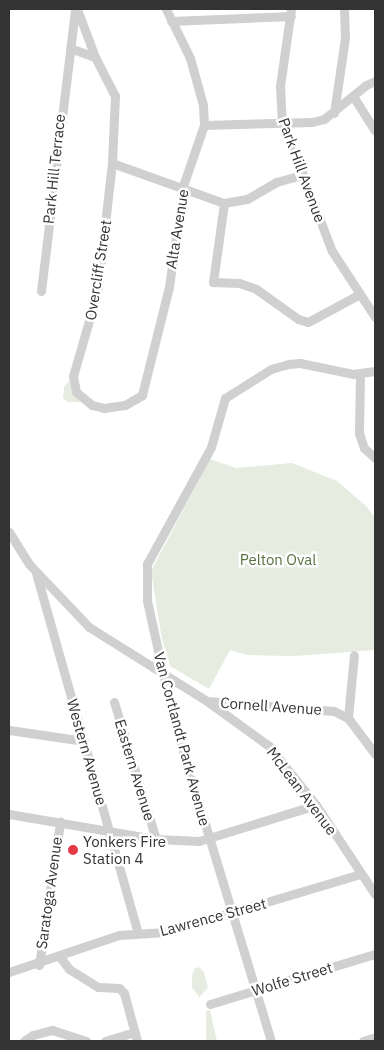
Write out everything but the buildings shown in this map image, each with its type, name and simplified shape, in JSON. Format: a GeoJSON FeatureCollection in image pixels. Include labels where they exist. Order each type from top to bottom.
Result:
{"type":"FeatureCollection","features":[{"type":"Feature","properties":{"kind":"street","name":"Park Hill Terrace"},"geometry":{"type":"LineString","coordinates":[[41,291],[76,9]]}},
{"type":"Feature","properties":{"kind":"street","name":"Overcliff Street"},"geometry":{"type":"LineString","coordinates":[[76,9],[95,57],[115,96],[112,163],[94,312],[73,376],[76,392],[86,400]]}},
{"type":"Feature","properties":{"kind":"street","name":"Alta Avenue"},"geometry":{"type":"LineString","coordinates":[[86,400],[104,408],[125,405],[142,395],[168,287],[183,186],[204,125],[202,105],[190,58],[166,9]]}},
{"type":"Feature","properties":{"kind":"street"},"geometry":{"type":"LineString","coordinates":[[334,113],[345,38],[344,9]]}},
{"type":"Feature","properties":{"kind":"street"},"geometry":{"type":"LineString","coordinates":[[171,21],[291,12]]}},
{"type":"Feature","properties":{"kind":"street","name":"Park Hill Avenue"},"geometry":{"type":"LineString","coordinates":[[291,12],[280,86],[282,121],[332,251],[375,317]]}},
{"type":"Feature","properties":{"kind":"street"},"geometry":{"type":"LineString","coordinates":[[70,48],[95,57]]}},
{"type":"Feature","properties":{"kind":"street"},"geometry":{"type":"LineString","coordinates":[[204,125],[282,121],[312,122],[334,113],[353,96],[375,81]]}},
{"type":"Feature","properties":{"kind":"street"},"geometry":{"type":"LineString","coordinates":[[353,96],[375,131]]}},
{"type":"Feature","properties":{"kind":"street"},"geometry":{"type":"LineString","coordinates":[[112,163],[183,186],[224,203],[247,200],[276,182],[302,175]]}},
{"type":"Feature","properties":{"kind":"street"},"geometry":{"type":"LineString","coordinates":[[224,203],[213,282],[239,283],[256,289],[298,319],[308,322],[360,294]]}},
{"type":"Feature","properties":{"kind":"street","name":"Van Cortlandt Park Avenue"},"geometry":{"type":"LineString","coordinates":[[271,1041],[209,840],[162,675],[147,601],[147,564],[211,447],[225,398],[271,369],[289,364],[300,363],[360,374],[375,371]]}},
{"type":"Feature","properties":{"kind":"street"},"geometry":{"type":"LineString","coordinates":[[360,374],[359,433],[364,448],[375,458]]}},
{"type":"Feature","properties":{"kind":"street","name":"McLean Avenue"},"geometry":{"type":"LineString","coordinates":[[9,532],[35,570],[89,627],[162,675],[207,701],[269,746],[316,805],[375,894]]}},
{"type":"Feature","properties":{"kind":"street","name":"Western Avenue"},"geometry":{"type":"LineString","coordinates":[[35,570],[138,933]]}},
{"type":"Feature","properties":{"kind":"street"},"geometry":{"type":"LineString","coordinates":[[354,655],[348,718],[375,754]]}},
{"type":"Feature","properties":{"kind":"street","name":"Cornell Avenue"},"geometry":{"type":"LineString","coordinates":[[207,701],[322,709],[348,718]]}},
{"type":"Feature","properties":{"kind":"street","name":"Eastern Avenue"},"geometry":{"type":"LineString","coordinates":[[114,702],[156,839]]}},
{"type":"Feature","properties":{"kind":"street"},"geometry":{"type":"LineString","coordinates":[[9,730],[84,741]]}},
{"type":"Feature","properties":{"kind":"street"},"geometry":{"type":"LineString","coordinates":[[9,814],[156,839],[209,840],[316,805]]}},
{"type":"Feature","properties":{"kind":"street","name":"Saratoga Avenue"},"geometry":{"type":"LineString","coordinates":[[39,964],[60,822]]}},
{"type":"Feature","properties":{"kind":"street","name":"Lawrence Street"},"geometry":{"type":"LineString","coordinates":[[9,972],[39,964],[119,935],[166,932],[360,874]]}},
{"type":"Feature","properties":{"kind":"street","name":"Wolfe Street"},"geometry":{"type":"LineString","coordinates":[[210,1004],[375,954]]}},
{"type":"Feature","properties":{"kind":"street","name":"Saratoga Avenue"},"geometry":{"type":"LineString","coordinates":[[60,956],[69,968],[98,987],[119,988],[124,992],[137,1041]]}},
{"type":"Feature","properties":{"kind":"street"},"geometry":{"type":"LineString","coordinates":[[24,1041],[33,1034],[52,1030],[86,1041]]}},
{"type":"Feature","properties":{"kind":"street"},"geometry":{"type":"LineString","coordinates":[[105,1041],[135,1032]]}},
{"type":"Feature","properties":{"kind":"street"},"geometry":{"type":"LineString","coordinates":[[363,1041],[375,1037]]}},
{"type":"Feature","properties":{"kind":"green space"},"geometry":{"type":"Polygon","coordinates":[[[69,381],[72,390],[83,402],[68,402],[63,398],[64,387],[69,381]]]}},
{"type":"Feature","properties":{"kind":"green space","name":"Pelton Oval"},"geometry":{"type":"Polygon","coordinates":[[[210,459],[236,468],[292,463],[337,481],[366,506],[375,518],[375,650],[295,656],[247,655],[230,650],[209,689],[170,666],[162,640],[151,571],[210,459]]]}},
{"type":"Feature","properties":{"kind":"green space"},"geometry":{"type":"Polygon","coordinates":[[[199,967],[204,972],[208,988],[199,997],[192,987],[192,977],[194,969],[199,967]]]}},
{"type":"Feature","properties":{"kind":"green space"},"geometry":{"type":"Polygon","coordinates":[[[210,1010],[217,1041],[206,1041],[206,1011],[210,1010]]]}},
{"type":"Feature","properties":{"kind":"place","name":"Yonkers Fire Station 4"},"geometry":{"type":"Point","coordinates":[73,850]}}]}
